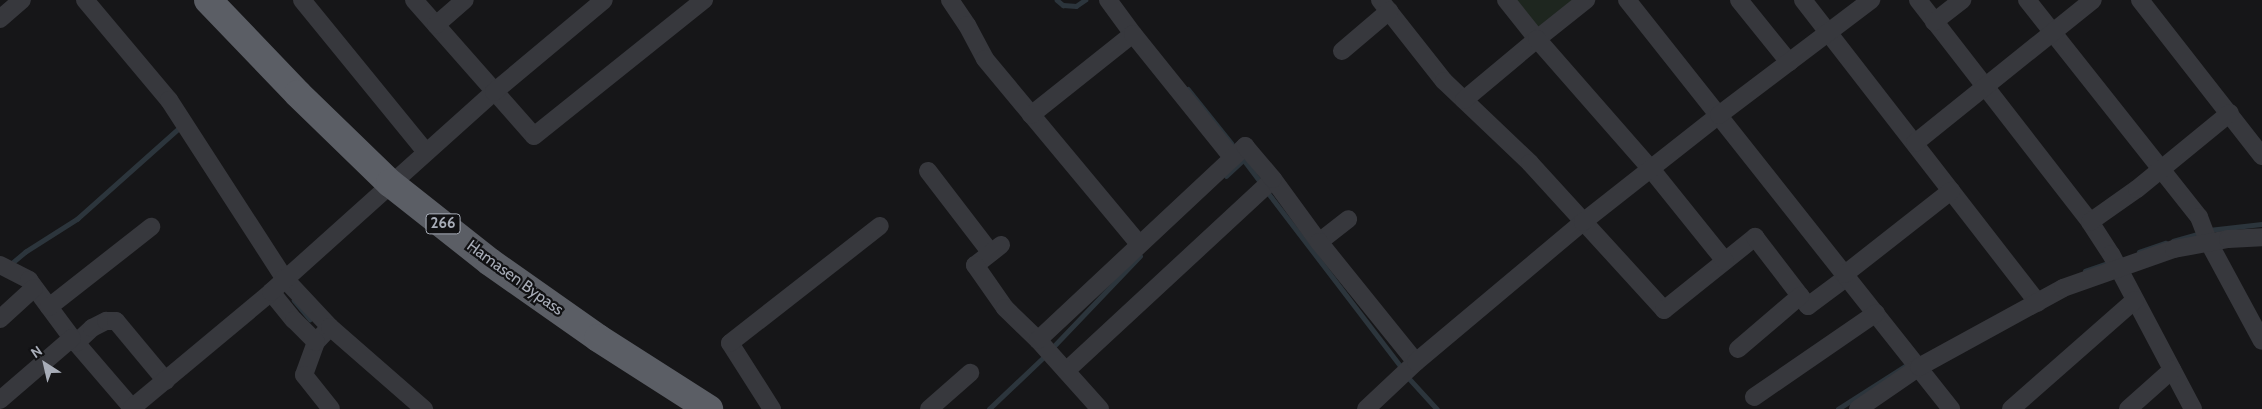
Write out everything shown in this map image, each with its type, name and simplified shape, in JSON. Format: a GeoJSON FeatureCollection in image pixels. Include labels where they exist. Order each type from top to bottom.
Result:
{"type":"FeatureCollection","features":[{"type":"Feature","properties":{"kind":"highway","name":"Hamasen Bypass"},"geometry":{"type":"LineString","coordinates":[[208,0],[298,94],[390,183],[490,262],[590,333],[709,409]]}},
{"type":"Feature","properties":{"kind":"street"},"geometry":{"type":"LineString","coordinates":[[0,19],[22,0]]}},
{"type":"Feature","properties":{"kind":"street"},"geometry":{"type":"LineString","coordinates":[[85,0],[169,100],[284,278],[330,328],[424,409]]}},
{"type":"Feature","properties":{"kind":"street"},"geometry":{"type":"LineString","coordinates":[[302,0],[426,152]]}},
{"type":"Feature","properties":{"kind":"street"},"geometry":{"type":"LineString","coordinates":[[414,0],[534,136],[704,0]]}},
{"type":"Feature","properties":{"kind":"street"},"geometry":{"type":"LineString","coordinates":[[436,25],[465,0]]}},
{"type":"Feature","properties":{"kind":"street"},"geometry":{"type":"LineString","coordinates":[[0,265],[29,280],[74,340],[133,409],[271,292],[284,278],[494,92],[604,0]]}},
{"type":"Feature","properties":{"kind":"street"},"geometry":{"type":"LineString","coordinates":[[950,0],[967,25],[985,59],[1139,244]]}},
{"type":"Feature","properties":{"kind":"street"},"geometry":{"type":"LineString","coordinates":[[1108,0],[1133,34],[1232,156]]}},
{"type":"Feature","properties":{"kind":"street"},"geometry":{"type":"LineString","coordinates":[[1506,0],[1651,169],[1725,261]]}},
{"type":"Feature","properties":{"kind":"street"},"geometry":{"type":"LineString","coordinates":[[1464,100],[1586,0]]}},
{"type":"Feature","properties":{"kind":"street"},"geometry":{"type":"LineString","coordinates":[[1627,0],[1952,409]]}},
{"type":"Feature","properties":{"kind":"street"},"geometry":{"type":"LineString","coordinates":[[1739,0],[1789,62]]}},
{"type":"Feature","properties":{"kind":"street"},"geometry":{"type":"LineString","coordinates":[[1803,0],[2035,300]]}},
{"type":"Feature","properties":{"kind":"street"},"geometry":{"type":"LineString","coordinates":[[1366,409],[1416,362],[1584,222],[1719,115],[1871,0]]}},
{"type":"Feature","properties":{"kind":"street"},"geometry":{"type":"LineString","coordinates":[[1918,0],[2090,222],[2116,264],[2193,409]]}},
{"type":"Feature","properties":{"kind":"street"},"geometry":{"type":"LineString","coordinates":[[1934,22],[1962,0]]}},
{"type":"Feature","properties":{"kind":"street"},"geometry":{"type":"LineString","coordinates":[[2026,0],[2160,170],[2194,210],[2201,222],[2208,242],[2262,341]]}},
{"type":"Feature","properties":{"kind":"street"},"geometry":{"type":"LineString","coordinates":[[1915,143],[2093,0]]}},
{"type":"Feature","properties":{"kind":"street"},"geometry":{"type":"LineString","coordinates":[[2140,0],[2262,156]]}},
{"type":"Feature","properties":{"kind":"street"},"geometry":{"type":"LineString","coordinates":[[1342,50],[1385,5],[1444,81],[1530,163],[1664,310],[1755,237],[1808,306],[1951,191]]}},
{"type":"Feature","properties":{"kind":"street"},"geometry":{"type":"LineString","coordinates":[[1031,115],[1133,34]]}},
{"type":"Feature","properties":{"kind":"street"},"geometry":{"type":"LineString","coordinates":[[2090,222],[2160,170],[2230,113]]}},
{"type":"Feature","properties":{"kind":"street"},"geometry":{"type":"LineString","coordinates":[[1038,340],[1232,156],[1245,146],[1273,179],[1319,242],[1416,362]]}},
{"type":"Feature","properties":{"kind":"street"},"geometry":{"type":"LineString","coordinates":[[928,171],[996,249],[976,265],[1005,308],[1038,340],[1100,409]]}},
{"type":"Feature","properties":{"kind":"street"},"geometry":{"type":"LineString","coordinates":[[1066,371],[1273,179]]}},
{"type":"Feature","properties":{"kind":"street"},"geometry":{"type":"LineString","coordinates":[[1319,242],[1348,219]]}},
{"type":"Feature","properties":{"kind":"street"},"geometry":{"type":"LineString","coordinates":[[772,409],[730,343],[880,226]]}},
{"type":"Feature","properties":{"kind":"street"},"geometry":{"type":"LineString","coordinates":[[49,307],[151,227]]}},
{"type":"Feature","properties":{"kind":"street"},"geometry":{"type":"LineString","coordinates":[[1858,409],[1919,367],[2035,300],[2116,264],[2208,242],[2262,237]]}},
{"type":"Feature","properties":{"kind":"street"},"geometry":{"type":"LineString","coordinates":[[0,319],[34,288]]}},
{"type":"Feature","properties":{"kind":"street"},"geometry":{"type":"LineString","coordinates":[[271,292],[294,320],[316,342]]}},
{"type":"Feature","properties":{"kind":"street"},"geometry":{"type":"LineString","coordinates":[[1738,349],[1800,296]]}},
{"type":"Feature","properties":{"kind":"street"},"geometry":{"type":"LineString","coordinates":[[2011,409],[2135,300]]}},
{"type":"Feature","properties":{"kind":"street"},"geometry":{"type":"LineString","coordinates":[[1754,397],[1876,313]]}},
{"type":"Feature","properties":{"kind":"street"},"geometry":{"type":"LineString","coordinates":[[0,400],[74,340],[106,321],[116,321],[166,381]]}},
{"type":"Feature","properties":{"kind":"street"},"geometry":{"type":"LineString","coordinates":[[330,328],[316,342],[304,375],[331,409]]}},
{"type":"Feature","properties":{"kind":"street"},"geometry":{"type":"LineString","coordinates":[[2128,409],[2172,370]]}},
{"type":"Feature","properties":{"kind":"street"},"geometry":{"type":"LineString","coordinates":[[929,409],[970,373]]}},
{"type":"Feature","properties":{"kind":"shaded area"},"geometry":{"type":"Polygon","coordinates":[[[1510,0],[1581,0],[1538,34],[1510,0]]]}},
{"type":"Feature","properties":{"kind":"waterway"},"geometry":{"type":"LineString","coordinates":[[1057,0],[1063,5],[1076,6],[1085,0]]}},
{"type":"Feature","properties":{"kind":"waterway"},"geometry":{"type":"LineString","coordinates":[[1188,89],[1232,144]]}},
{"type":"Feature","properties":{"kind":"waterway"},"geometry":{"type":"LineString","coordinates":[[12,263],[25,252],[77,219],[179,128]]}},
{"type":"Feature","properties":{"kind":"waterway"},"geometry":{"type":"LineString","coordinates":[[1241,156],[1262,184]]}},
{"type":"Feature","properties":{"kind":"waterway"},"geometry":{"type":"LineString","coordinates":[[1226,176],[1243,160]]}},
{"type":"Feature","properties":{"kind":"waterway"},"geometry":{"type":"LineString","coordinates":[[1266,190],[1403,369]]}},
{"type":"Feature","properties":{"kind":"waterway"},"geometry":{"type":"LineString","coordinates":[[2209,230],[2262,224]]}},
{"type":"Feature","properties":{"kind":"waterway"},"geometry":{"type":"LineString","coordinates":[[2173,241],[2201,233]]}},
{"type":"Feature","properties":{"kind":"waterway"},"geometry":{"type":"LineString","coordinates":[[2139,252],[2165,243]]}},
{"type":"Feature","properties":{"kind":"waterway"},"geometry":{"type":"LineString","coordinates":[[1052,348],[1140,256]]}},
{"type":"Feature","properties":{"kind":"waterway"},"geometry":{"type":"LineString","coordinates":[[2085,271],[2111,262]]}},
{"type":"Feature","properties":{"kind":"waterway"},"geometry":{"type":"LineString","coordinates":[[294,300],[310,319]]}},
{"type":"Feature","properties":{"kind":"waterway"},"geometry":{"type":"LineString","coordinates":[[989,409],[1047,354]]}},
{"type":"Feature","properties":{"kind":"waterway"},"geometry":{"type":"LineString","coordinates":[[1838,409],[1910,363]]}},
{"type":"Feature","properties":{"kind":"waterway"},"geometry":{"type":"LineString","coordinates":[[1406,375],[1437,409]]}}]}
